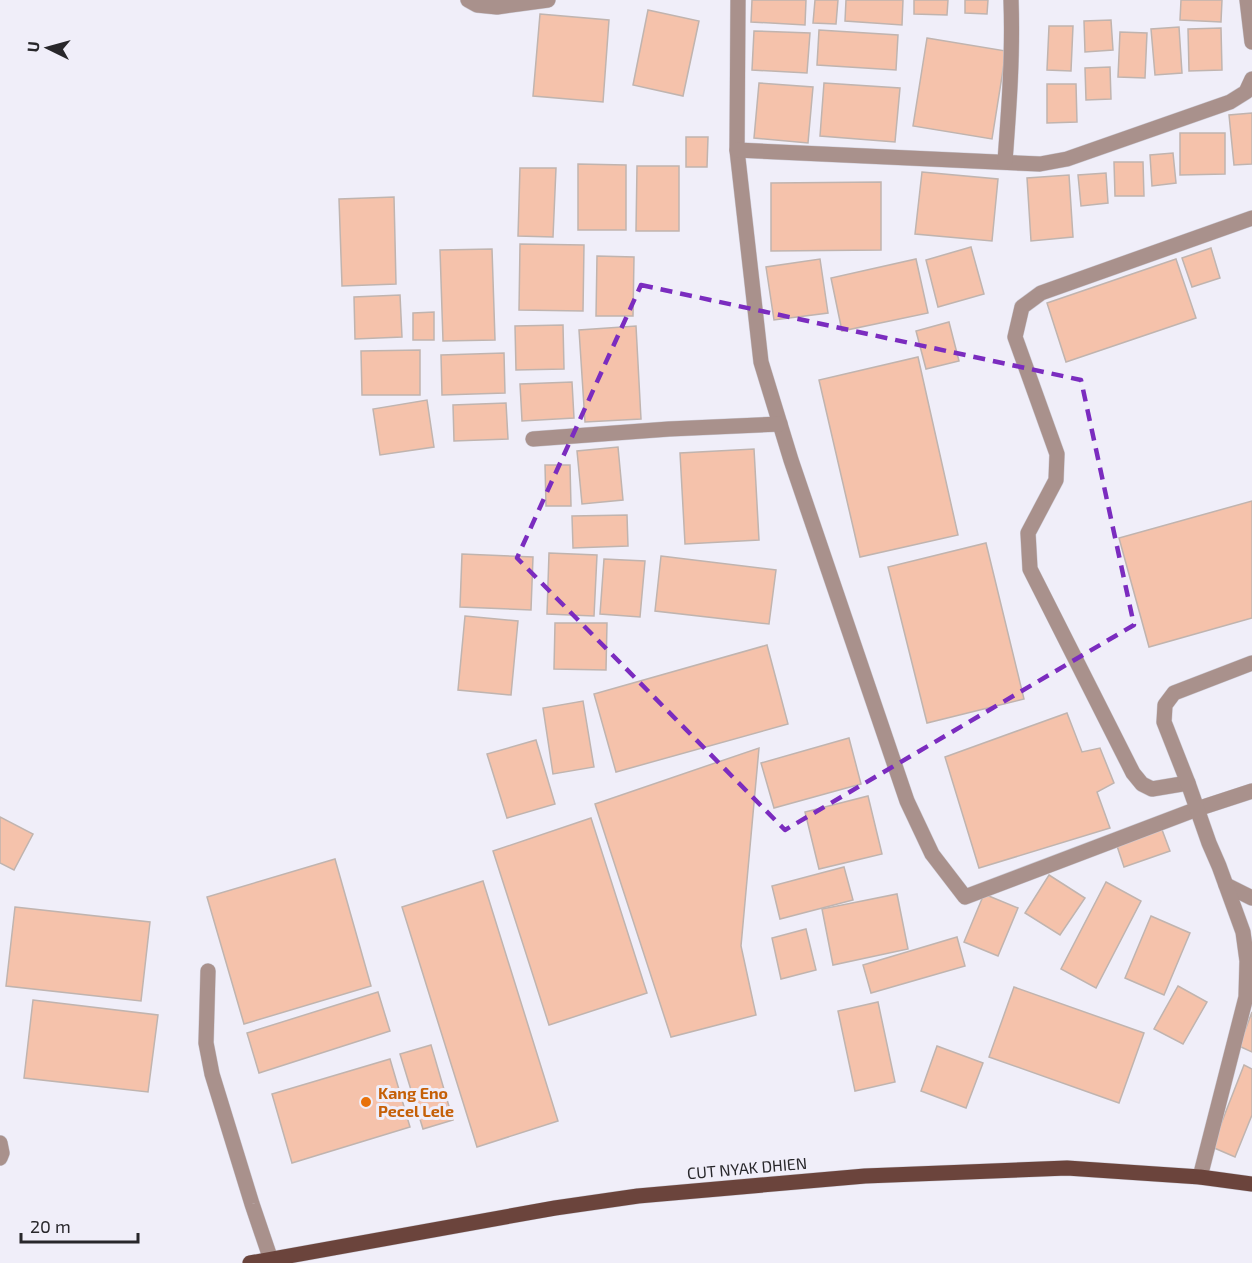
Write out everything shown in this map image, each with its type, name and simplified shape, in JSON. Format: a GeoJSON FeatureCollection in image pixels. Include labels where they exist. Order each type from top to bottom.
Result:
{"type":"FeatureCollection","features":[{"type":"Feature","properties":{"kind":"main road","name":"CUT NYAK DHIEN"},"geometry":{"type":"LineString","coordinates":[[250,1263],[638,1196],[865,1176],[1067,1168],[1200,1177],[1252,1184]]}},
{"type":"Feature","properties":{"kind":"street"},"geometry":{"type":"LineString","coordinates":[[468,0],[477,5],[497,7],[548,0]]}},
{"type":"Feature","properties":{"kind":"street"},"geometry":{"type":"LineString","coordinates":[[738,0],[737,150],[761,362],[887,745],[907,801],[932,854],[964,897],[1197,809],[1252,792]]}},
{"type":"Feature","properties":{"kind":"street"},"geometry":{"type":"LineString","coordinates":[[1005,161],[1010,92],[1011,0]]}},
{"type":"Feature","properties":{"kind":"street"},"geometry":{"type":"LineString","coordinates":[[1247,0],[1252,42]]}},
{"type":"Feature","properties":{"kind":"street"},"geometry":{"type":"LineString","coordinates":[[737,150],[1040,164],[1067,159],[1230,102],[1246,92],[1252,79]]}},
{"type":"Feature","properties":{"kind":"street"},"geometry":{"type":"LineString","coordinates":[[1188,783],[1152,789],[1142,784],[1133,773],[1030,569],[1028,533],[1056,480],[1057,454],[1015,337],[1022,307],[1041,293],[1252,218]]}},
{"type":"Feature","properties":{"kind":"street"},"geometry":{"type":"LineString","coordinates":[[533,439],[780,424]]}},
{"type":"Feature","properties":{"kind":"street"},"geometry":{"type":"LineString","coordinates":[[1200,1177],[1246,997],[1247,961],[1243,932],[1164,722],[1165,705],[1174,693],[1252,663]]}},
{"type":"Feature","properties":{"kind":"street"},"geometry":{"type":"LineString","coordinates":[[1226,885],[1252,898]]}},
{"type":"Feature","properties":{"kind":"street"},"geometry":{"type":"LineString","coordinates":[[208,971],[206,1042],[212,1074],[252,1204],[272,1260]]}},
{"type":"Feature","properties":{"kind":"street"},"geometry":{"type":"LineString","coordinates":[[0,1143],[2,1153],[0,1158]]}},
{"type":"Feature","properties":{"kind":"highlighted area"},"geometry":{"type":"Polygon","coordinates":[[[641,285],[1081,380],[1134,625],[785,830],[517,558],[641,285]]]}},
{"type":"Feature","properties":{"kind":"building"},"geometry":{"type":"Polygon","coordinates":[[[752,0],[806,0],[805,25],[751,22],[752,0]]]}},
{"type":"Feature","properties":{"kind":"building"},"geometry":{"type":"Polygon","coordinates":[[[815,0],[838,0],[836,24],[813,23],[815,0]]]}},
{"type":"Feature","properties":{"kind":"building"},"geometry":{"type":"Polygon","coordinates":[[[846,0],[903,0],[902,25],[845,21],[846,0]]]}},
{"type":"Feature","properties":{"kind":"building"},"geometry":{"type":"Polygon","coordinates":[[[914,0],[948,0],[947,15],[914,14],[914,0]]]}},
{"type":"Feature","properties":{"kind":"building"},"geometry":{"type":"Polygon","coordinates":[[[965,0],[988,0],[987,14],[965,13],[965,0]]]}},
{"type":"Feature","properties":{"kind":"building"},"geometry":{"type":"Polygon","coordinates":[[[1181,0],[1222,0],[1221,22],[1180,20],[1181,0]]]}},
{"type":"Feature","properties":{"kind":"building"},"geometry":{"type":"Polygon","coordinates":[[[648,10],[699,21],[683,96],[633,85],[648,10]]]}},
{"type":"Feature","properties":{"kind":"building"},"geometry":{"type":"Polygon","coordinates":[[[540,14],[609,20],[603,102],[533,96],[540,14]]]}},
{"type":"Feature","properties":{"kind":"building"},"geometry":{"type":"Polygon","coordinates":[[[1111,20],[1113,50],[1085,52],[1084,21],[1111,20]]]}},
{"type":"Feature","properties":{"kind":"building"},"geometry":{"type":"Polygon","coordinates":[[[1049,26],[1073,26],[1071,71],[1047,70],[1049,26]]]}},
{"type":"Feature","properties":{"kind":"building"},"geometry":{"type":"Polygon","coordinates":[[[1179,27],[1182,73],[1155,75],[1151,29],[1179,27]]]}},
{"type":"Feature","properties":{"kind":"building"},"geometry":{"type":"Polygon","coordinates":[[[1221,28],[1222,70],[1189,71],[1188,29],[1221,28]]]}},
{"type":"Feature","properties":{"kind":"building"},"geometry":{"type":"Polygon","coordinates":[[[819,30],[898,35],[896,70],[817,65],[819,30]]]}},
{"type":"Feature","properties":{"kind":"building"},"geometry":{"type":"Polygon","coordinates":[[[754,31],[810,33],[807,73],[752,70],[754,31]]]}},
{"type":"Feature","properties":{"kind":"building"},"geometry":{"type":"Polygon","coordinates":[[[1120,32],[1147,33],[1145,78],[1118,77],[1120,32]]]}},
{"type":"Feature","properties":{"kind":"building"},"geometry":{"type":"Polygon","coordinates":[[[927,38],[1006,51],[992,139],[913,126],[927,38]]]}},
{"type":"Feature","properties":{"kind":"building"},"geometry":{"type":"Polygon","coordinates":[[[1110,67],[1111,99],[1086,100],[1085,68],[1110,67]]]}},
{"type":"Feature","properties":{"kind":"building"},"geometry":{"type":"Polygon","coordinates":[[[759,83],[813,87],[808,143],[754,138],[759,83]]]}},
{"type":"Feature","properties":{"kind":"building"},"geometry":{"type":"Polygon","coordinates":[[[824,83],[900,88],[895,142],[820,136],[824,83]]]}},
{"type":"Feature","properties":{"kind":"building"},"geometry":{"type":"Polygon","coordinates":[[[1047,84],[1076,84],[1077,122],[1047,123],[1047,84]]]}},
{"type":"Feature","properties":{"kind":"building"},"geometry":{"type":"Polygon","coordinates":[[[1252,113],[1252,164],[1234,165],[1229,115],[1252,113]]]}},
{"type":"Feature","properties":{"kind":"building"},"geometry":{"type":"Polygon","coordinates":[[[1180,133],[1225,133],[1225,174],[1180,175],[1180,133]]]}},
{"type":"Feature","properties":{"kind":"building"},"geometry":{"type":"Polygon","coordinates":[[[686,137],[708,137],[707,167],[686,167],[686,137]]]}},
{"type":"Feature","properties":{"kind":"building"},"geometry":{"type":"Polygon","coordinates":[[[1173,153],[1176,183],[1152,186],[1150,155],[1173,153]]]}},
{"type":"Feature","properties":{"kind":"building"},"geometry":{"type":"Polygon","coordinates":[[[1114,162],[1143,162],[1144,196],[1115,196],[1114,162]]]}},
{"type":"Feature","properties":{"kind":"building"},"geometry":{"type":"Polygon","coordinates":[[[578,164],[626,165],[626,230],[578,230],[578,164]]]}},
{"type":"Feature","properties":{"kind":"building"},"geometry":{"type":"Polygon","coordinates":[[[637,166],[679,166],[679,231],[636,231],[637,166]]]}},
{"type":"Feature","properties":{"kind":"building"},"geometry":{"type":"Polygon","coordinates":[[[520,168],[556,168],[553,237],[518,236],[520,168]]]}},
{"type":"Feature","properties":{"kind":"building"},"geometry":{"type":"Polygon","coordinates":[[[922,172],[998,179],[992,241],[915,234],[922,172]]]}},
{"type":"Feature","properties":{"kind":"building"},"geometry":{"type":"Polygon","coordinates":[[[1106,173],[1108,203],[1081,206],[1078,175],[1106,173]]]}},
{"type":"Feature","properties":{"kind":"building"},"geometry":{"type":"Polygon","coordinates":[[[1069,175],[1073,237],[1031,241],[1027,178],[1069,175]]]}},
{"type":"Feature","properties":{"kind":"building"},"geometry":{"type":"Polygon","coordinates":[[[881,182],[881,250],[771,251],[771,183],[881,182]]]}},
{"type":"Feature","properties":{"kind":"building"},"geometry":{"type":"Polygon","coordinates":[[[394,197],[396,284],[342,286],[339,199],[394,197]]]}},
{"type":"Feature","properties":{"kind":"building"},"geometry":{"type":"Polygon","coordinates":[[[520,244],[584,245],[583,311],[519,310],[520,244]]]}},
{"type":"Feature","properties":{"kind":"building"},"geometry":{"type":"Polygon","coordinates":[[[971,247],[984,294],[938,307],[926,260],[971,247]]]}},
{"type":"Feature","properties":{"kind":"building"},"geometry":{"type":"Polygon","coordinates":[[[1211,248],[1220,278],[1192,287],[1182,258],[1211,248]]]}},
{"type":"Feature","properties":{"kind":"building"},"geometry":{"type":"Polygon","coordinates":[[[492,249],[495,340],[443,341],[440,250],[492,249]]]}},
{"type":"Feature","properties":{"kind":"building"},"geometry":{"type":"Polygon","coordinates":[[[597,256],[634,257],[633,316],[596,316],[597,256]]]}},
{"type":"Feature","properties":{"kind":"building"},"geometry":{"type":"Polygon","coordinates":[[[820,259],[828,313],[774,320],[766,267],[820,259]]]}},
{"type":"Feature","properties":{"kind":"building"},"geometry":{"type":"Polygon","coordinates":[[[916,259],[928,313],[842,331],[831,278],[916,259]]]}},
{"type":"Feature","properties":{"kind":"building"},"geometry":{"type":"Polygon","coordinates":[[[1176,259],[1196,318],[1066,362],[1047,303],[1176,259]]]}},
{"type":"Feature","properties":{"kind":"building"},"geometry":{"type":"Polygon","coordinates":[[[400,295],[402,337],[355,339],[354,297],[400,295]]]}},
{"type":"Feature","properties":{"kind":"building"},"geometry":{"type":"Polygon","coordinates":[[[434,312],[434,340],[413,340],[413,313],[434,312]]]}},
{"type":"Feature","properties":{"kind":"building"},"geometry":{"type":"Polygon","coordinates":[[[949,322],[959,361],[926,369],[916,331],[949,322]]]}},
{"type":"Feature","properties":{"kind":"building"},"geometry":{"type":"Polygon","coordinates":[[[563,325],[564,369],[516,370],[515,326],[563,325]]]}},
{"type":"Feature","properties":{"kind":"building"},"geometry":{"type":"Polygon","coordinates":[[[636,326],[641,419],[585,422],[579,330],[636,326]]]}},
{"type":"Feature","properties":{"kind":"building"},"geometry":{"type":"Polygon","coordinates":[[[420,350],[420,395],[362,395],[361,351],[420,350]]]}},
{"type":"Feature","properties":{"kind":"building"},"geometry":{"type":"Polygon","coordinates":[[[504,353],[505,393],[442,395],[441,355],[504,353]]]}},
{"type":"Feature","properties":{"kind":"building"},"geometry":{"type":"Polygon","coordinates":[[[918,357],[958,535],[860,557],[819,380],[918,357]]]}},
{"type":"Feature","properties":{"kind":"building"},"geometry":{"type":"Polygon","coordinates":[[[572,382],[574,418],[522,421],[520,384],[572,382]]]}},
{"type":"Feature","properties":{"kind":"building"},"geometry":{"type":"Polygon","coordinates":[[[427,400],[434,447],[380,455],[373,409],[427,400]]]}},
{"type":"Feature","properties":{"kind":"building"},"geometry":{"type":"Polygon","coordinates":[[[506,403],[508,439],[454,441],[453,405],[506,403]]]}},
{"type":"Feature","properties":{"kind":"building"},"geometry":{"type":"Polygon","coordinates":[[[618,447],[623,500],[582,504],[577,451],[618,447]]]}},
{"type":"Feature","properties":{"kind":"building"},"geometry":{"type":"Polygon","coordinates":[[[754,449],[759,540],[685,544],[680,453],[754,449]]]}},
{"type":"Feature","properties":{"kind":"building"},"geometry":{"type":"Polygon","coordinates":[[[545,465],[570,465],[571,506],[546,506],[545,465]]]}},
{"type":"Feature","properties":{"kind":"building"},"geometry":{"type":"Polygon","coordinates":[[[1252,501],[1252,618],[1149,647],[1119,538],[1252,501]]]}},
{"type":"Feature","properties":{"kind":"building"},"geometry":{"type":"Polygon","coordinates":[[[627,515],[628,546],[573,548],[572,516],[627,515]]]}},
{"type":"Feature","properties":{"kind":"building"},"geometry":{"type":"Polygon","coordinates":[[[986,543],[1024,699],[927,723],[888,567],[986,543]]]}},
{"type":"Feature","properties":{"kind":"building"},"geometry":{"type":"Polygon","coordinates":[[[549,553],[597,555],[594,616],[547,614],[549,553]]]}},
{"type":"Feature","properties":{"kind":"building"},"geometry":{"type":"Polygon","coordinates":[[[462,554],[533,557],[531,610],[460,607],[462,554]]]}},
{"type":"Feature","properties":{"kind":"building"},"geometry":{"type":"Polygon","coordinates":[[[661,556],[776,570],[769,624],[655,611],[661,556]]]}},
{"type":"Feature","properties":{"kind":"building"},"geometry":{"type":"Polygon","coordinates":[[[604,559],[645,561],[640,617],[600,614],[604,559]]]}},
{"type":"Feature","properties":{"kind":"building"},"geometry":{"type":"Polygon","coordinates":[[[465,616],[518,621],[511,695],[458,690],[465,616]]]}},
{"type":"Feature","properties":{"kind":"building"},"geometry":{"type":"Polygon","coordinates":[[[555,623],[607,623],[606,670],[554,669],[555,623]]]}},
{"type":"Feature","properties":{"kind":"building"},"geometry":{"type":"Polygon","coordinates":[[[767,645],[788,724],[616,772],[594,694],[767,645]]]}},
{"type":"Feature","properties":{"kind":"building"},"geometry":{"type":"Polygon","coordinates":[[[583,701],[594,767],[553,774],[543,708],[583,701]]]}},
{"type":"Feature","properties":{"kind":"building"},"geometry":{"type":"Polygon","coordinates":[[[1067,713],[1082,752],[1100,748],[1114,783],[1097,792],[1110,828],[979,868],[945,757],[1067,713]]]}},
{"type":"Feature","properties":{"kind":"building"},"geometry":{"type":"Polygon","coordinates":[[[849,738],[861,784],[774,808],[761,763],[849,738]]]}},
{"type":"Feature","properties":{"kind":"building"},"geometry":{"type":"Polygon","coordinates":[[[536,740],[555,804],[507,818],[487,754],[536,740]]]}},
{"type":"Feature","properties":{"kind":"building"},"geometry":{"type":"Polygon","coordinates":[[[759,748],[741,946],[756,1015],[671,1037],[595,804],[759,748]]]}},
{"type":"Feature","properties":{"kind":"building"},"geometry":{"type":"Polygon","coordinates":[[[868,796],[882,854],[819,869],[805,812],[868,796]]]}},
{"type":"Feature","properties":{"kind":"building"},"geometry":{"type":"Polygon","coordinates":[[[0,817],[33,834],[14,870],[0,863],[0,817]]]}},
{"type":"Feature","properties":{"kind":"building"},"geometry":{"type":"Polygon","coordinates":[[[591,818],[647,993],[549,1025],[493,851],[591,818]]]}},
{"type":"Feature","properties":{"kind":"building"},"geometry":{"type":"Polygon","coordinates":[[[1161,827],[1170,851],[1124,867],[1116,843],[1161,827]]]}},
{"type":"Feature","properties":{"kind":"building"},"geometry":{"type":"Polygon","coordinates":[[[335,859],[371,986],[244,1024],[207,897],[335,859]]]}},
{"type":"Feature","properties":{"kind":"building"},"geometry":{"type":"Polygon","coordinates":[[[844,867],[853,900],[780,919],[772,886],[844,867]]]}},
{"type":"Feature","properties":{"kind":"building"},"geometry":{"type":"Polygon","coordinates":[[[1049,875],[1085,898],[1060,935],[1025,913],[1049,875]]]}},
{"type":"Feature","properties":{"kind":"building"},"geometry":{"type":"Polygon","coordinates":[[[483,881],[558,1121],[477,1147],[402,907],[483,881]]]}},
{"type":"Feature","properties":{"kind":"building"},"geometry":{"type":"Polygon","coordinates":[[[1106,882],[1141,901],[1096,988],[1061,969],[1106,882]]]}},
{"type":"Feature","properties":{"kind":"building"},"geometry":{"type":"Polygon","coordinates":[[[897,894],[908,949],[833,965],[822,909],[897,894]]]}},
{"type":"Feature","properties":{"kind":"building"},"geometry":{"type":"Polygon","coordinates":[[[984,894],[1018,908],[998,956],[964,942],[984,894]]]}},
{"type":"Feature","properties":{"kind":"building"},"geometry":{"type":"Polygon","coordinates":[[[15,907],[150,922],[141,1001],[6,986],[15,907]]]}},
{"type":"Feature","properties":{"kind":"building"},"geometry":{"type":"Polygon","coordinates":[[[1151,916],[1190,933],[1164,995],[1125,978],[1151,916]]]}},
{"type":"Feature","properties":{"kind":"building"},"geometry":{"type":"Polygon","coordinates":[[[806,929],[816,970],[781,979],[772,938],[806,929]]]}},
{"type":"Feature","properties":{"kind":"building"},"geometry":{"type":"Polygon","coordinates":[[[957,937],[965,966],[871,993],[863,965],[957,937]]]}},
{"type":"Feature","properties":{"kind":"building"},"geometry":{"type":"Polygon","coordinates":[[[1178,986],[1207,1002],[1183,1044],[1154,1029],[1178,986]]]}},
{"type":"Feature","properties":{"kind":"building"},"geometry":{"type":"Polygon","coordinates":[[[1014,987],[1144,1033],[1119,1103],[989,1057],[1014,987]]]}},
{"type":"Feature","properties":{"kind":"building"},"geometry":{"type":"Polygon","coordinates":[[[378,992],[390,1031],[259,1073],[247,1033],[378,992]]]}},
{"type":"Feature","properties":{"kind":"building"},"geometry":{"type":"Polygon","coordinates":[[[33,1000],[158,1015],[148,1092],[24,1078],[33,1000]]]}},
{"type":"Feature","properties":{"kind":"building"},"geometry":{"type":"Polygon","coordinates":[[[878,1002],[895,1082],[855,1091],[838,1011],[878,1002]]]}},
{"type":"Feature","properties":{"kind":"building"},"geometry":{"type":"Polygon","coordinates":[[[1252,1012],[1252,1052],[1239,1046],[1252,1012]]]}},
{"type":"Feature","properties":{"kind":"building"},"geometry":{"type":"Polygon","coordinates":[[[431,1045],[453,1120],[423,1129],[400,1054],[431,1045]]]}},
{"type":"Feature","properties":{"kind":"building"},"geometry":{"type":"Polygon","coordinates":[[[937,1046],[983,1063],[966,1108],[921,1091],[937,1046]]]}},
{"type":"Feature","properties":{"kind":"building"},"geometry":{"type":"Polygon","coordinates":[[[390,1059],[410,1127],[292,1163],[272,1094],[390,1059]]]}},
{"type":"Feature","properties":{"kind":"building"},"geometry":{"type":"Polygon","coordinates":[[[1244,1065],[1252,1069],[1252,1115],[1235,1157],[1212,1147],[1244,1065]]]}},
{"type":"Feature","properties":{"kind":"place","name":"Kang Eno Pecel Lele"},"geometry":{"type":"Point","coordinates":[366,1102]}}]}
